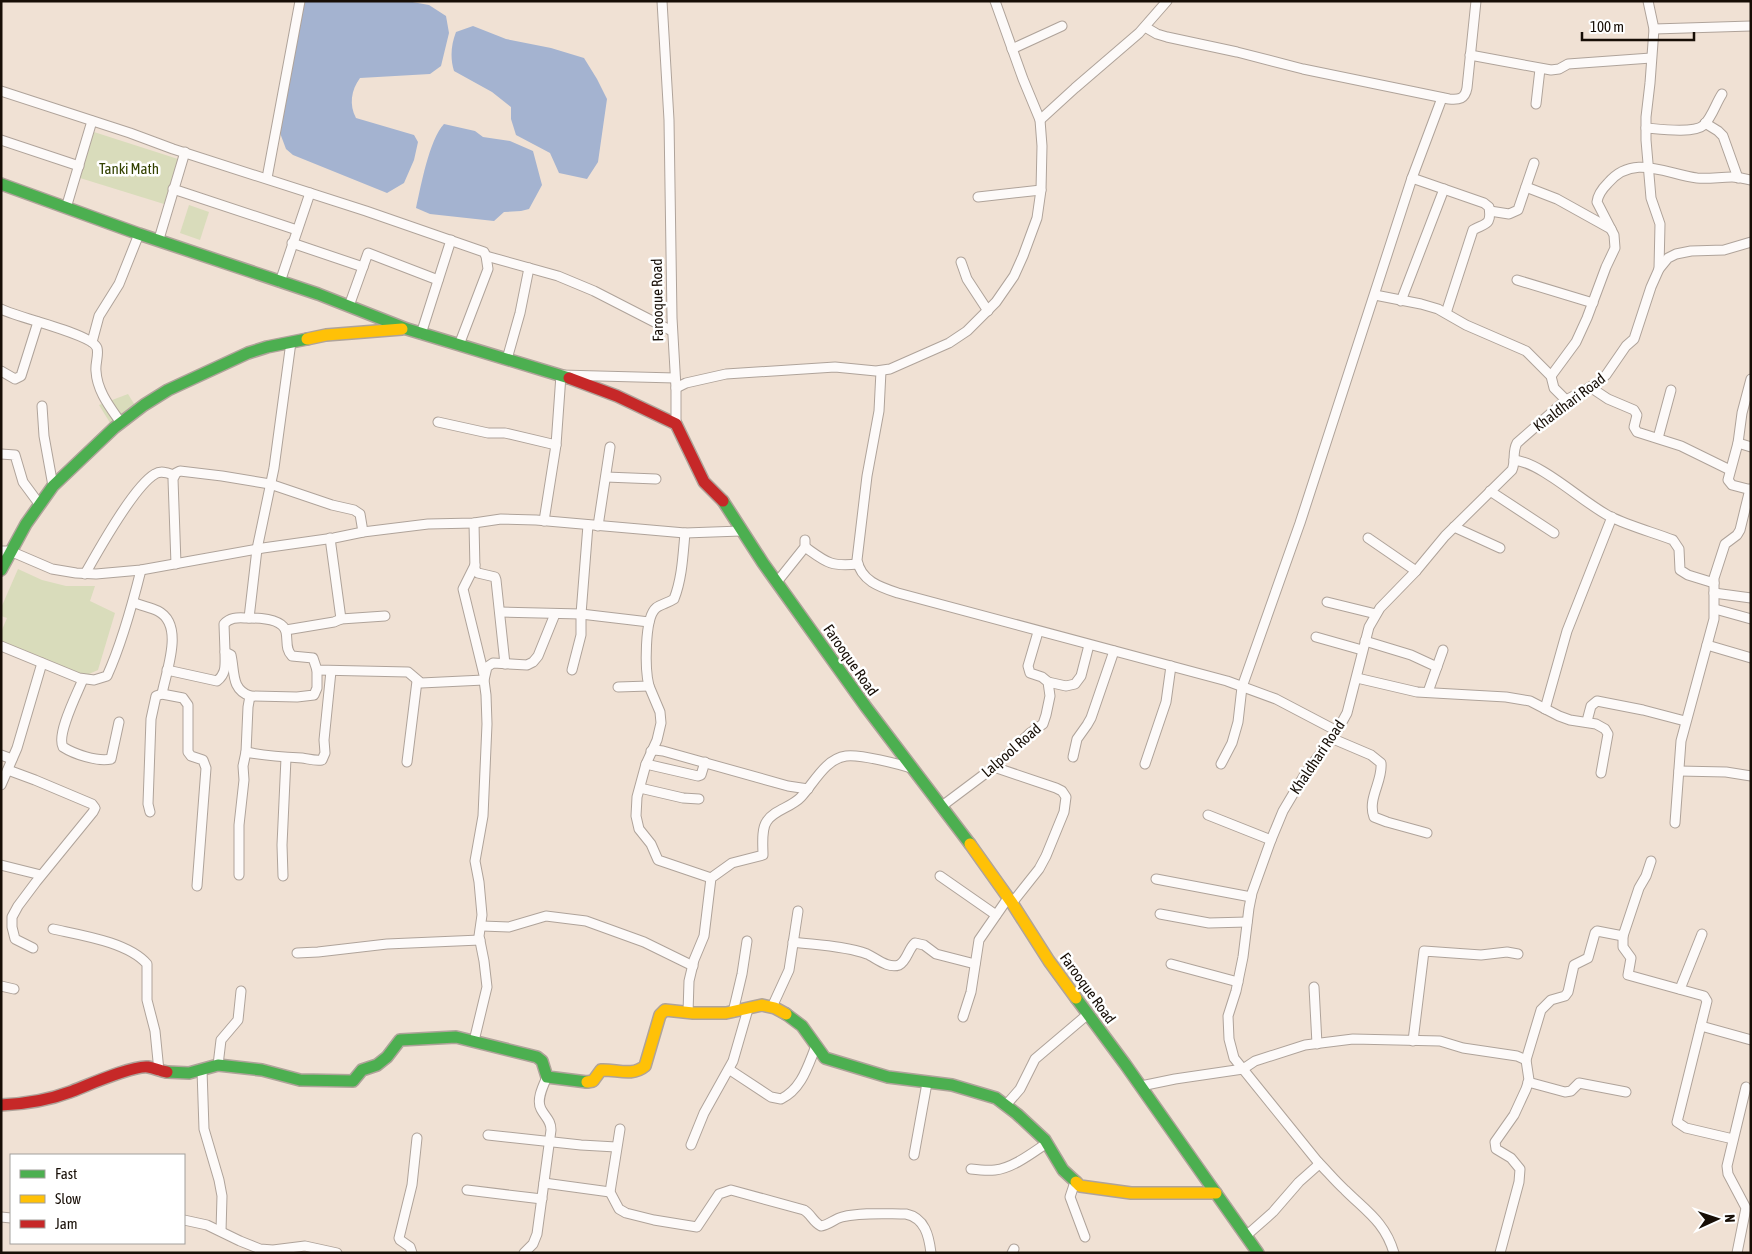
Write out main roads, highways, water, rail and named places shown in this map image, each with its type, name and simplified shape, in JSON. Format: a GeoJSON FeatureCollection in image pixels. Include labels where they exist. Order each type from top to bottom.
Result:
{"type":"FeatureCollection","features":[{"type":"Feature","properties":{"kind":"water"},"geometry":{"type":"Polygon","coordinates":[[[302,1],[407,1],[429,5],[446,16],[449,33],[441,66],[430,74],[360,78],[355,87],[352,108],[356,118],[414,135],[418,142],[414,160],[404,183],[387,193],[293,155],[286,149],[280,133],[302,1]]]}},
{"type":"Feature","properties":{"kind":"water"},"geometry":{"type":"Polygon","coordinates":[[[473,26],[506,39],[551,48],[584,58],[607,99],[598,162],[587,179],[559,173],[550,153],[516,135],[511,119],[511,107],[492,92],[454,71],[452,52],[456,32],[473,26]]]}},
{"type":"Feature","properties":{"kind":"water"},"geometry":{"type":"Polygon","coordinates":[[[444,124],[475,131],[483,137],[510,141],[533,151],[542,185],[529,209],[504,212],[494,221],[430,214],[416,208],[430,152],[444,124]]]}},
{"type":"Feature","properties":{"kind":"park label","name":"Tanki Math"},"geometry":{"type":"Point","coordinates":[129,168]}}]}
